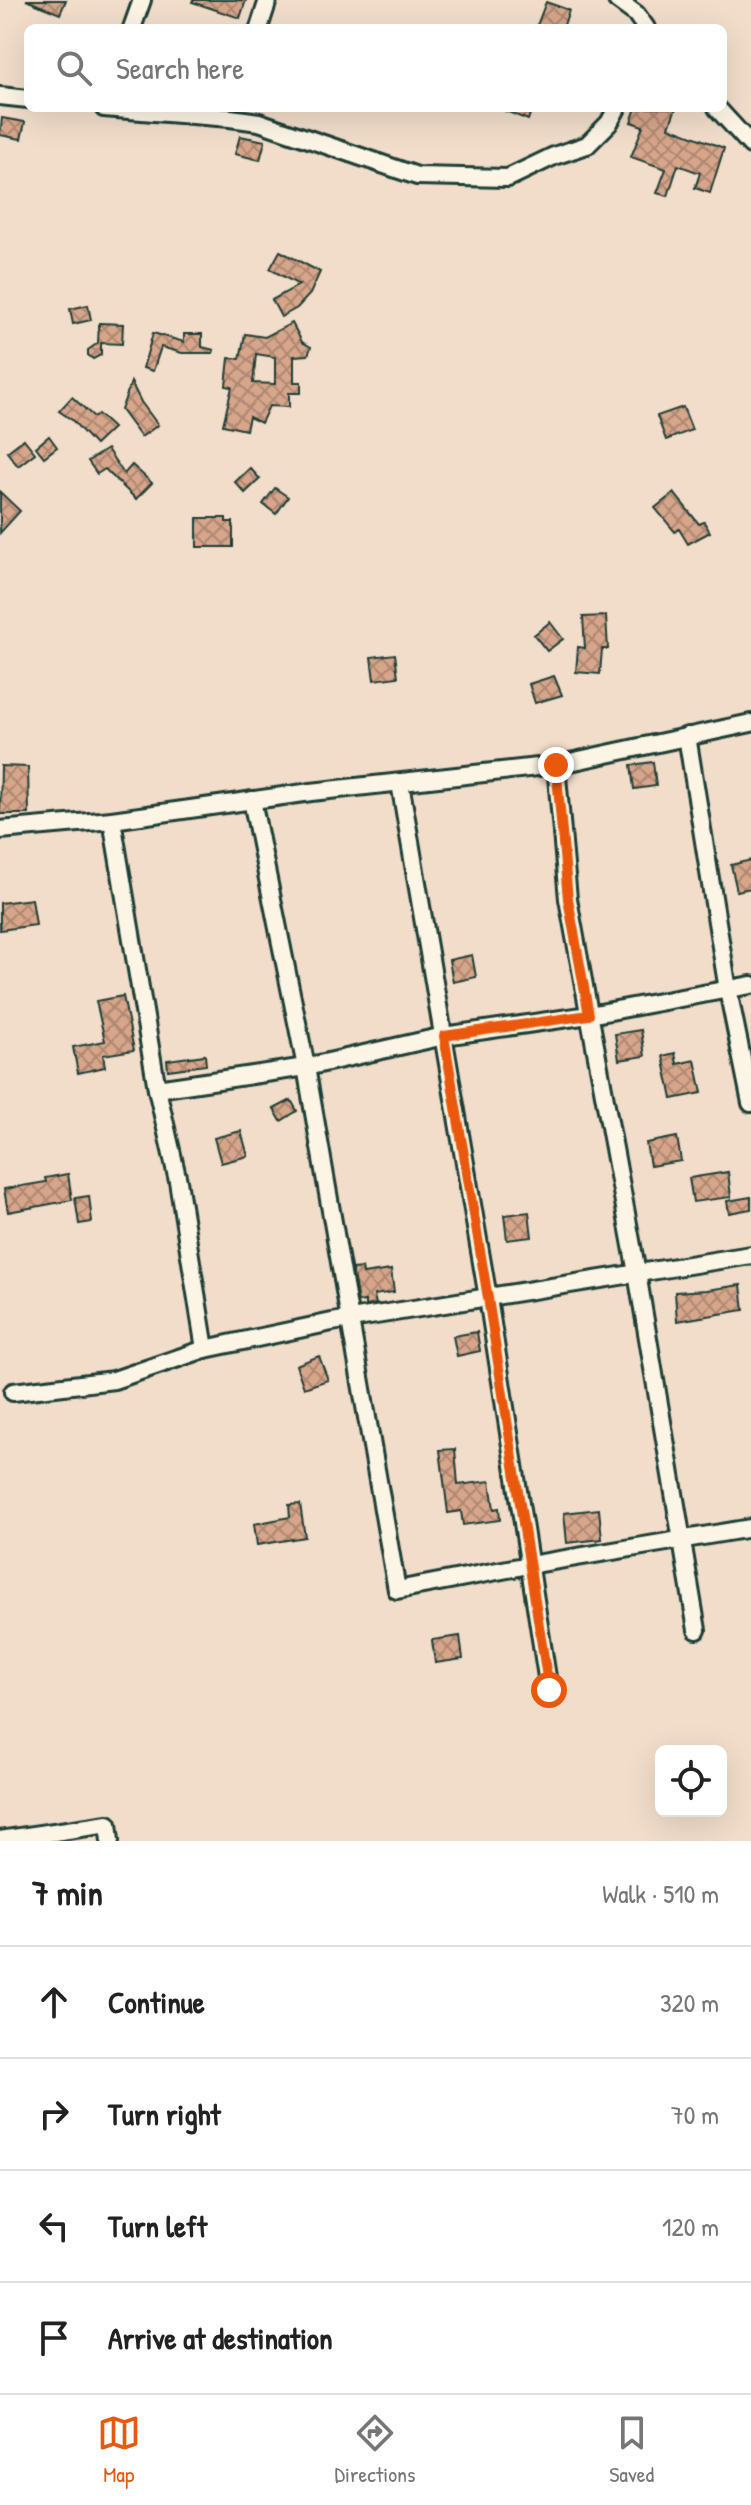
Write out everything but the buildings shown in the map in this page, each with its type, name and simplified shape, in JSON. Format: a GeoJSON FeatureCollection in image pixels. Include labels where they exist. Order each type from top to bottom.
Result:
{"type":"FeatureCollection","features":[{"type":"Feature","properties":{"kind":"street"},"geometry":{"type":"LineString","coordinates":[[133,24],[142,0]]}},
{"type":"Feature","properties":{"kind":"street"},"geometry":{"type":"LineString","coordinates":[[260,24],[268,0]]}},
{"type":"Feature","properties":{"kind":"street"},"geometry":{"type":"LineString","coordinates":[[617,0],[641,21],[649,0]]}},
{"type":"Feature","properties":{"kind":"street"},"geometry":{"type":"LineString","coordinates":[[0,96],[24,99]]}},
{"type":"Feature","properties":{"kind":"street"},"geometry":{"type":"LineString","coordinates":[[206,112],[232,113],[417,176],[508,178],[554,156],[587,145],[609,123],[615,112]]}},
{"type":"Feature","properties":{"kind":"street"},"geometry":{"type":"LineString","coordinates":[[721,112],[751,145]]}},
{"type":"Feature","properties":{"kind":"street"},"geometry":{"type":"LineString","coordinates":[[0,830],[112,820],[252,800],[556,765],[751,723]]}},
{"type":"Feature","properties":{"kind":"street"},"geometry":{"type":"LineString","coordinates":[[687,736],[728,990],[751,1103]]}},
{"type":"Feature","properties":{"kind":"street"},"geometry":{"type":"LineString","coordinates":[[556,765],[568,899],[637,1273],[697,1630]]}},
{"type":"Feature","properties":{"kind":"street"},"geometry":{"type":"LineString","coordinates":[[400,783],[488,1298],[549,1690]]}},
{"type":"Feature","properties":{"kind":"street"},"geometry":{"type":"LineString","coordinates":[[252,800],[306,1067],[397,1590],[751,1528]]}},
{"type":"Feature","properties":{"kind":"street"},"geometry":{"type":"LineString","coordinates":[[112,820],[157,1089],[178,1181],[205,1349]]}},
{"type":"Feature","properties":{"kind":"street"},"geometry":{"type":"LineString","coordinates":[[157,1089],[306,1067],[444,1036],[589,1015],[751,985]]}},
{"type":"Feature","properties":{"kind":"street"},"geometry":{"type":"LineString","coordinates":[[13,1392],[114,1380],[205,1349],[348,1320],[751,1255]]}},
{"type":"Feature","properties":{"kind":"street"},"geometry":{"type":"LineString","coordinates":[[0,1840],[108,1824],[110,1841]]}},
{"type":"Feature","properties":{"kind":"route"},"geometry":{"type":"LineString","coordinates":[[549,1690],[444,1036],[589,1015],[568,899],[556,765]]}}]}
